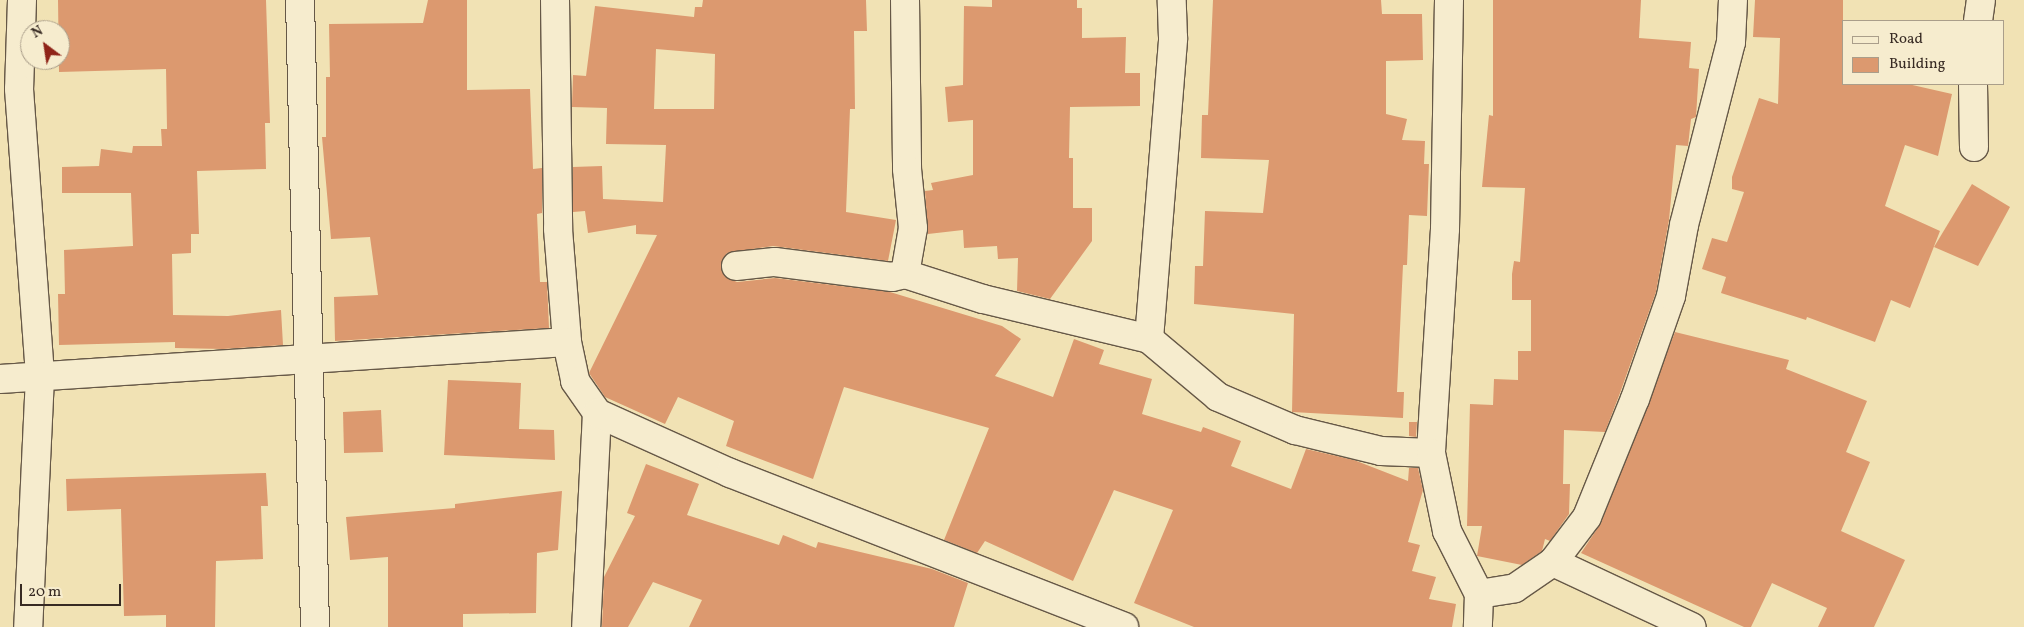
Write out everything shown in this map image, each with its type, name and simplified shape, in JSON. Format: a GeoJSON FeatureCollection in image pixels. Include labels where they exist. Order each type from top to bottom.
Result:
{"type":"FeatureCollection","features":[{"type":"Feature","properties":{"kind":"street"},"geometry":{"type":"LineString","coordinates":[[22,0],[19,89],[40,376],[28,627]]}},
{"type":"Feature","properties":{"kind":"street"},"geometry":{"type":"LineString","coordinates":[[300,0],[315,627]]}},
{"type":"Feature","properties":{"kind":"street"},"geometry":{"type":"LineString","coordinates":[[555,0],[558,230],[567,342],[575,381],[597,413],[730,473],[1124,627]]}},
{"type":"Feature","properties":{"kind":"street"},"geometry":{"type":"LineString","coordinates":[[905,0],[907,169],[913,228],[905,274]]}},
{"type":"Feature","properties":{"kind":"street"},"geometry":{"type":"LineString","coordinates":[[1149,339],[1172,38],[1172,0]]}},
{"type":"Feature","properties":{"kind":"street"},"geometry":{"type":"LineString","coordinates":[[1449,0],[1446,229],[1431,453],[1447,531],[1479,594],[1478,627]]}},
{"type":"Feature","properties":{"kind":"street"},"geometry":{"type":"LineString","coordinates":[[1479,594],[1515,588],[1553,562],[1587,517],[1635,399],[1671,296],[1684,225],[1730,42],[1733,0]]}},
{"type":"Feature","properties":{"kind":"street"},"geometry":{"type":"LineString","coordinates":[[1978,20],[1981,0]]}},
{"type":"Feature","properties":{"kind":"street"},"geometry":{"type":"LineString","coordinates":[[1973,85],[1974,148]]}},
{"type":"Feature","properties":{"kind":"street"},"geometry":{"type":"LineString","coordinates":[[736,266],[775,262],[892,277],[905,274],[983,299],[1149,339],[1218,397],[1295,430],[1381,451],[1431,453]]}},
{"type":"Feature","properties":{"kind":"street"},"geometry":{"type":"LineString","coordinates":[[0,379],[567,342]]}},
{"type":"Feature","properties":{"kind":"street"},"geometry":{"type":"LineString","coordinates":[[586,627],[597,413]]}},
{"type":"Feature","properties":{"kind":"street"},"geometry":{"type":"LineString","coordinates":[[1553,562],[1692,627]]}},
{"type":"Feature","properties":{"kind":"building"},"geometry":{"type":"Polygon","coordinates":[[[58,0],[266,0],[270,123],[265,123],[266,169],[197,171],[199,234],[191,234],[191,253],[172,254],[173,315],[228,316],[281,310],[283,345],[223,349],[175,348],[175,342],[59,345],[58,294],[65,294],[64,250],[133,246],[131,193],[62,193],[62,167],[99,166],[101,149],[132,153],[133,146],[162,146],[161,129],[167,129],[166,69],[59,72],[59,70],[70,70],[70,20],[58,20],[58,0]]]}},
{"type":"Feature","properties":{"kind":"building"},"geometry":{"type":"Polygon","coordinates":[[[428,0],[467,0],[467,90],[530,89],[533,169],[542,168],[542,213],[537,214],[540,282],[547,282],[549,328],[335,341],[334,297],[378,295],[370,237],[331,239],[322,137],[326,137],[326,77],[330,77],[329,24],[423,23],[428,0]]]}},
{"type":"Feature","properties":{"kind":"building"},"geometry":{"type":"Polygon","coordinates":[[[703,0],[866,0],[867,31],[854,31],[855,109],[850,109],[846,212],[896,220],[888,261],[773,246],[727,253],[722,260],[724,276],[737,282],[775,278],[890,292],[1002,326],[1021,339],[995,376],[1053,397],[1074,339],[1104,350],[1099,364],[1152,379],[1142,414],[1201,432],[1203,427],[1241,441],[1231,466],[1291,489],[1306,449],[1354,460],[1408,481],[1409,468],[1418,468],[1423,490],[1408,542],[1420,545],[1412,571],[1436,577],[1429,599],[1456,604],[1452,627],[1194,627],[1134,603],[1173,510],[1114,490],[1073,581],[985,541],[977,553],[944,540],[989,428],[844,387],[813,479],[726,446],[734,421],[678,397],[665,424],[605,397],[589,373],[657,235],[636,234],[636,225],[588,233],[585,211],[573,212],[573,167],[602,166],[603,199],[663,202],[666,145],[606,144],[607,108],[572,107],[573,75],[586,76],[595,6],[694,17],[695,7],[702,7],[703,0]],[[656,49],[654,109],[714,109],[715,54],[656,49]]]}},
{"type":"Feature","properties":{"kind":"building"},"geometry":{"type":"Polygon","coordinates":[[[992,0],[1077,0],[1077,8],[1082,8],[1082,38],[1126,37],[1125,73],[1140,73],[1140,106],[1070,107],[1069,158],[1073,158],[1073,208],[1092,208],[1092,241],[1050,299],[1017,291],[1018,258],[998,259],[997,246],[964,248],[963,230],[928,234],[925,191],[933,190],[931,183],[973,175],[973,120],[948,122],[945,87],[963,85],[964,6],[992,7],[992,0]]]}},
{"type":"Feature","properties":{"kind":"building"},"geometry":{"type":"Polygon","coordinates":[[[1213,0],[1381,0],[1382,14],[1422,14],[1423,60],[1386,61],[1386,114],[1407,119],[1402,140],[1425,141],[1424,164],[1429,164],[1427,216],[1409,215],[1407,265],[1403,265],[1397,392],[1404,392],[1403,418],[1292,412],[1294,314],[1194,304],[1195,266],[1203,266],[1205,211],[1263,213],[1269,160],[1201,158],[1202,115],[1208,115],[1213,0]]]}},
{"type":"Feature","properties":{"kind":"building"},"geometry":{"type":"Polygon","coordinates":[[[1493,0],[1641,0],[1639,38],[1691,42],[1689,68],[1699,69],[1696,117],[1691,119],[1688,146],[1676,145],[1669,220],[1656,292],[1620,393],[1605,432],[1564,430],[1563,484],[1570,484],[1569,514],[1550,541],[1545,539],[1542,551],[1522,565],[1477,556],[1482,526],[1467,526],[1470,404],[1493,405],[1494,379],[1518,380],[1518,351],[1531,351],[1531,300],[1512,300],[1514,261],[1520,262],[1525,188],[1482,187],[1489,115],[1493,116],[1493,0]]]}},
{"type":"Feature","properties":{"kind":"building"},"geometry":{"type":"Polygon","coordinates":[[[1755,0],[1843,0],[1842,85],[1912,85],[1952,94],[1938,156],[1905,145],[1885,206],[1940,231],[1910,308],[1891,300],[1875,342],[1807,317],[1806,320],[1721,293],[1726,277],[1702,269],[1712,238],[1727,242],[1744,192],[1732,189],[1732,177],[1759,98],[1778,104],[1780,38],[1753,37],[1755,0]]]}},
{"type":"Feature","properties":{"kind":"building"},"geometry":{"type":"Polygon","coordinates":[[[1972,184],[2010,207],[1978,266],[1934,247],[1972,184]]]}},
{"type":"Feature","properties":{"kind":"building"},"geometry":{"type":"Polygon","coordinates":[[[1675,332],[1789,360],[1786,369],[1867,401],[1846,452],[1870,462],[1841,531],[1905,560],[1874,627],[1818,627],[1827,608],[1772,583],[1751,627],[1744,627],[1581,553],[1601,523],[1675,332]]]}},
{"type":"Feature","properties":{"kind":"building"},"geometry":{"type":"Polygon","coordinates":[[[448,380],[521,383],[519,429],[554,430],[555,460],[444,455],[448,380]]]}},
{"type":"Feature","properties":{"kind":"building"},"geometry":{"type":"Polygon","coordinates":[[[381,410],[383,452],[344,453],[343,412],[381,410]]]}},
{"type":"Feature","properties":{"kind":"building"},"geometry":{"type":"Polygon","coordinates":[[[1409,422],[1417,422],[1416,437],[1409,436],[1409,422]]]}},
{"type":"Feature","properties":{"kind":"building"},"geometry":{"type":"Polygon","coordinates":[[[646,464],[699,484],[687,515],[779,545],[783,535],[816,548],[818,542],[932,569],[968,583],[954,627],[689,627],[702,600],[653,582],[628,627],[602,627],[604,577],[635,516],[627,513],[646,464]]]}},
{"type":"Feature","properties":{"kind":"building"},"geometry":{"type":"Polygon","coordinates":[[[266,473],[268,506],[261,506],[263,559],[216,561],[215,627],[166,627],[166,615],[124,616],[121,509],[67,511],[66,479],[266,473]]]}},
{"type":"Feature","properties":{"kind":"building"},"geometry":{"type":"Polygon","coordinates":[[[562,491],[558,550],[537,553],[536,613],[463,614],[463,627],[388,627],[388,557],[350,560],[346,517],[455,508],[455,504],[562,491]]]}}]}
